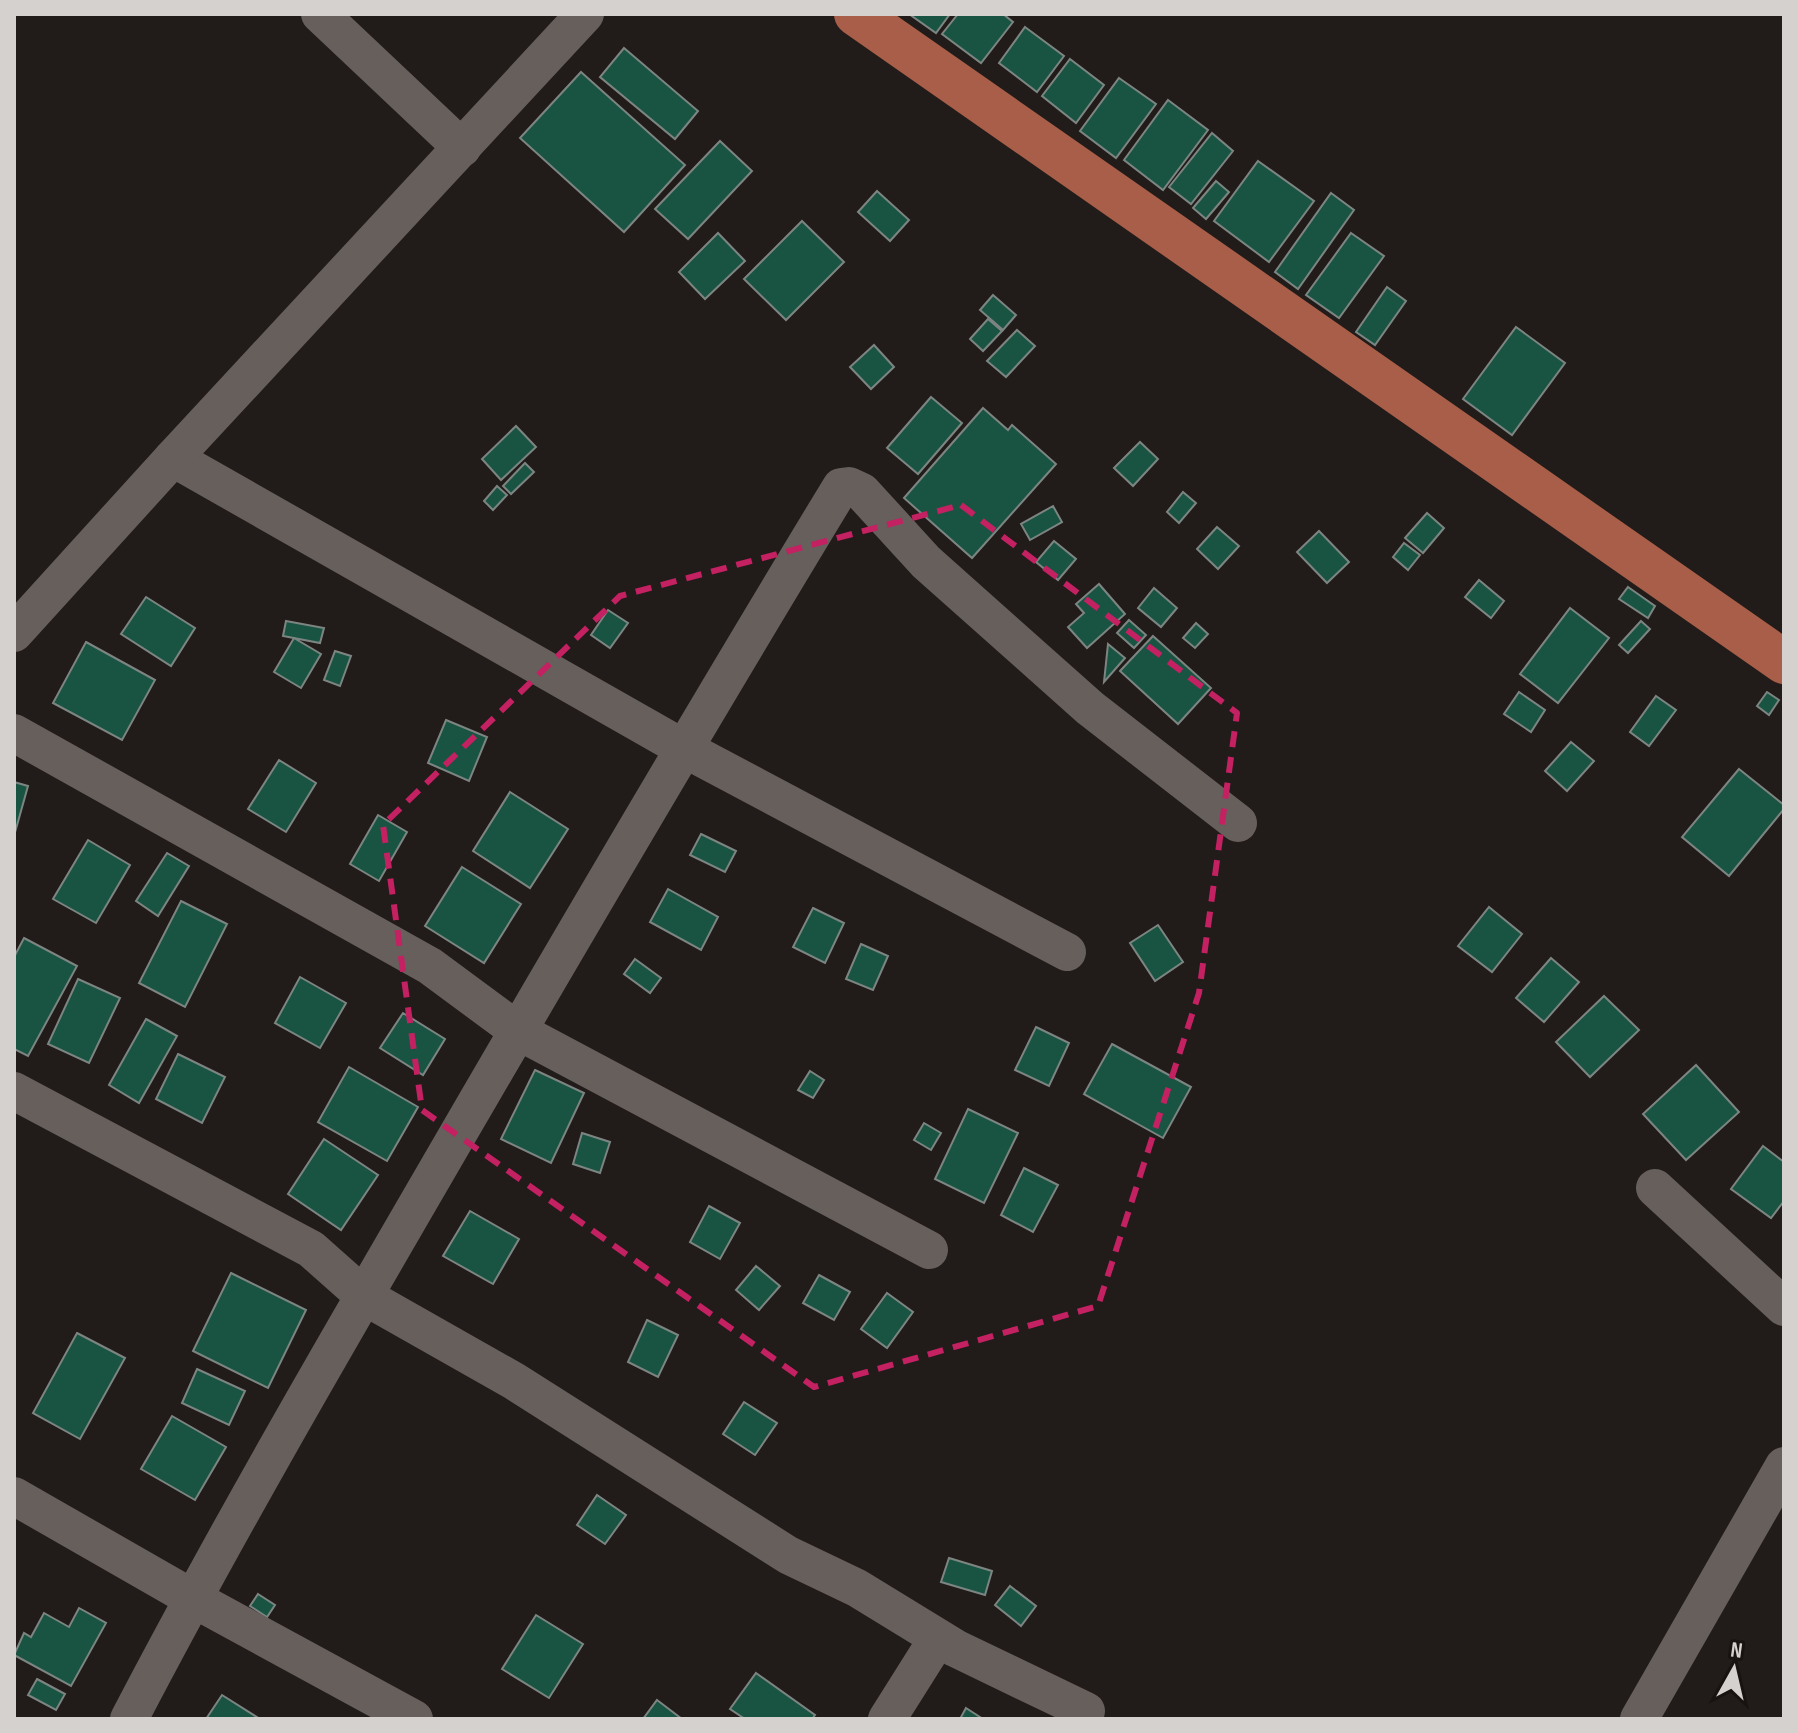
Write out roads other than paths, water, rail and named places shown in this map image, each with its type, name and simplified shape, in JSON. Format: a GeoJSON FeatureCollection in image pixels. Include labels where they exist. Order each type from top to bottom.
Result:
{"type":"FeatureCollection","features":[{"type":"Feature","properties":{"kind":"main road"},"geometry":{"type":"LineString","coordinates":[[856,14],[1784,662]]}},
{"type":"Feature","properties":{"kind":"street"},"geometry":{"type":"LineString","coordinates":[[320,14],[462,148]]}},
{"type":"Feature","properties":{"kind":"street"},"geometry":{"type":"LineString","coordinates":[[14,633],[585,14]]}},
{"type":"Feature","properties":{"kind":"street"},"geometry":{"type":"LineString","coordinates":[[173,458],[683,748],[1067,952]]}},
{"type":"Feature","properties":{"kind":"street"},"geometry":{"type":"LineString","coordinates":[[129,1719],[192,1598],[364,1296],[683,748],[841,487],[849,486],[862,492],[926,562],[1090,708],[1238,823]]}},
{"type":"Feature","properties":{"kind":"street"},"geometry":{"type":"LineString","coordinates":[[14,733],[430,966],[518,1031],[929,1250]]}},
{"type":"Feature","properties":{"kind":"street"},"geometry":{"type":"LineString","coordinates":[[14,1091],[311,1249],[364,1296],[514,1381],[788,1555],[857,1588],[955,1648],[1086,1711]]}},
{"type":"Feature","properties":{"kind":"street"},"geometry":{"type":"LineString","coordinates":[[1655,1188],[1784,1307]]}},
{"type":"Feature","properties":{"kind":"street"},"geometry":{"type":"LineString","coordinates":[[1639,1719],[1784,1466]]}},
{"type":"Feature","properties":{"kind":"street"},"geometry":{"type":"LineString","coordinates":[[14,1496],[192,1598],[414,1719]]}},
{"type":"Feature","properties":{"kind":"street"},"geometry":{"type":"LineString","coordinates":[[887,1719],[938,1638]]}}]}
